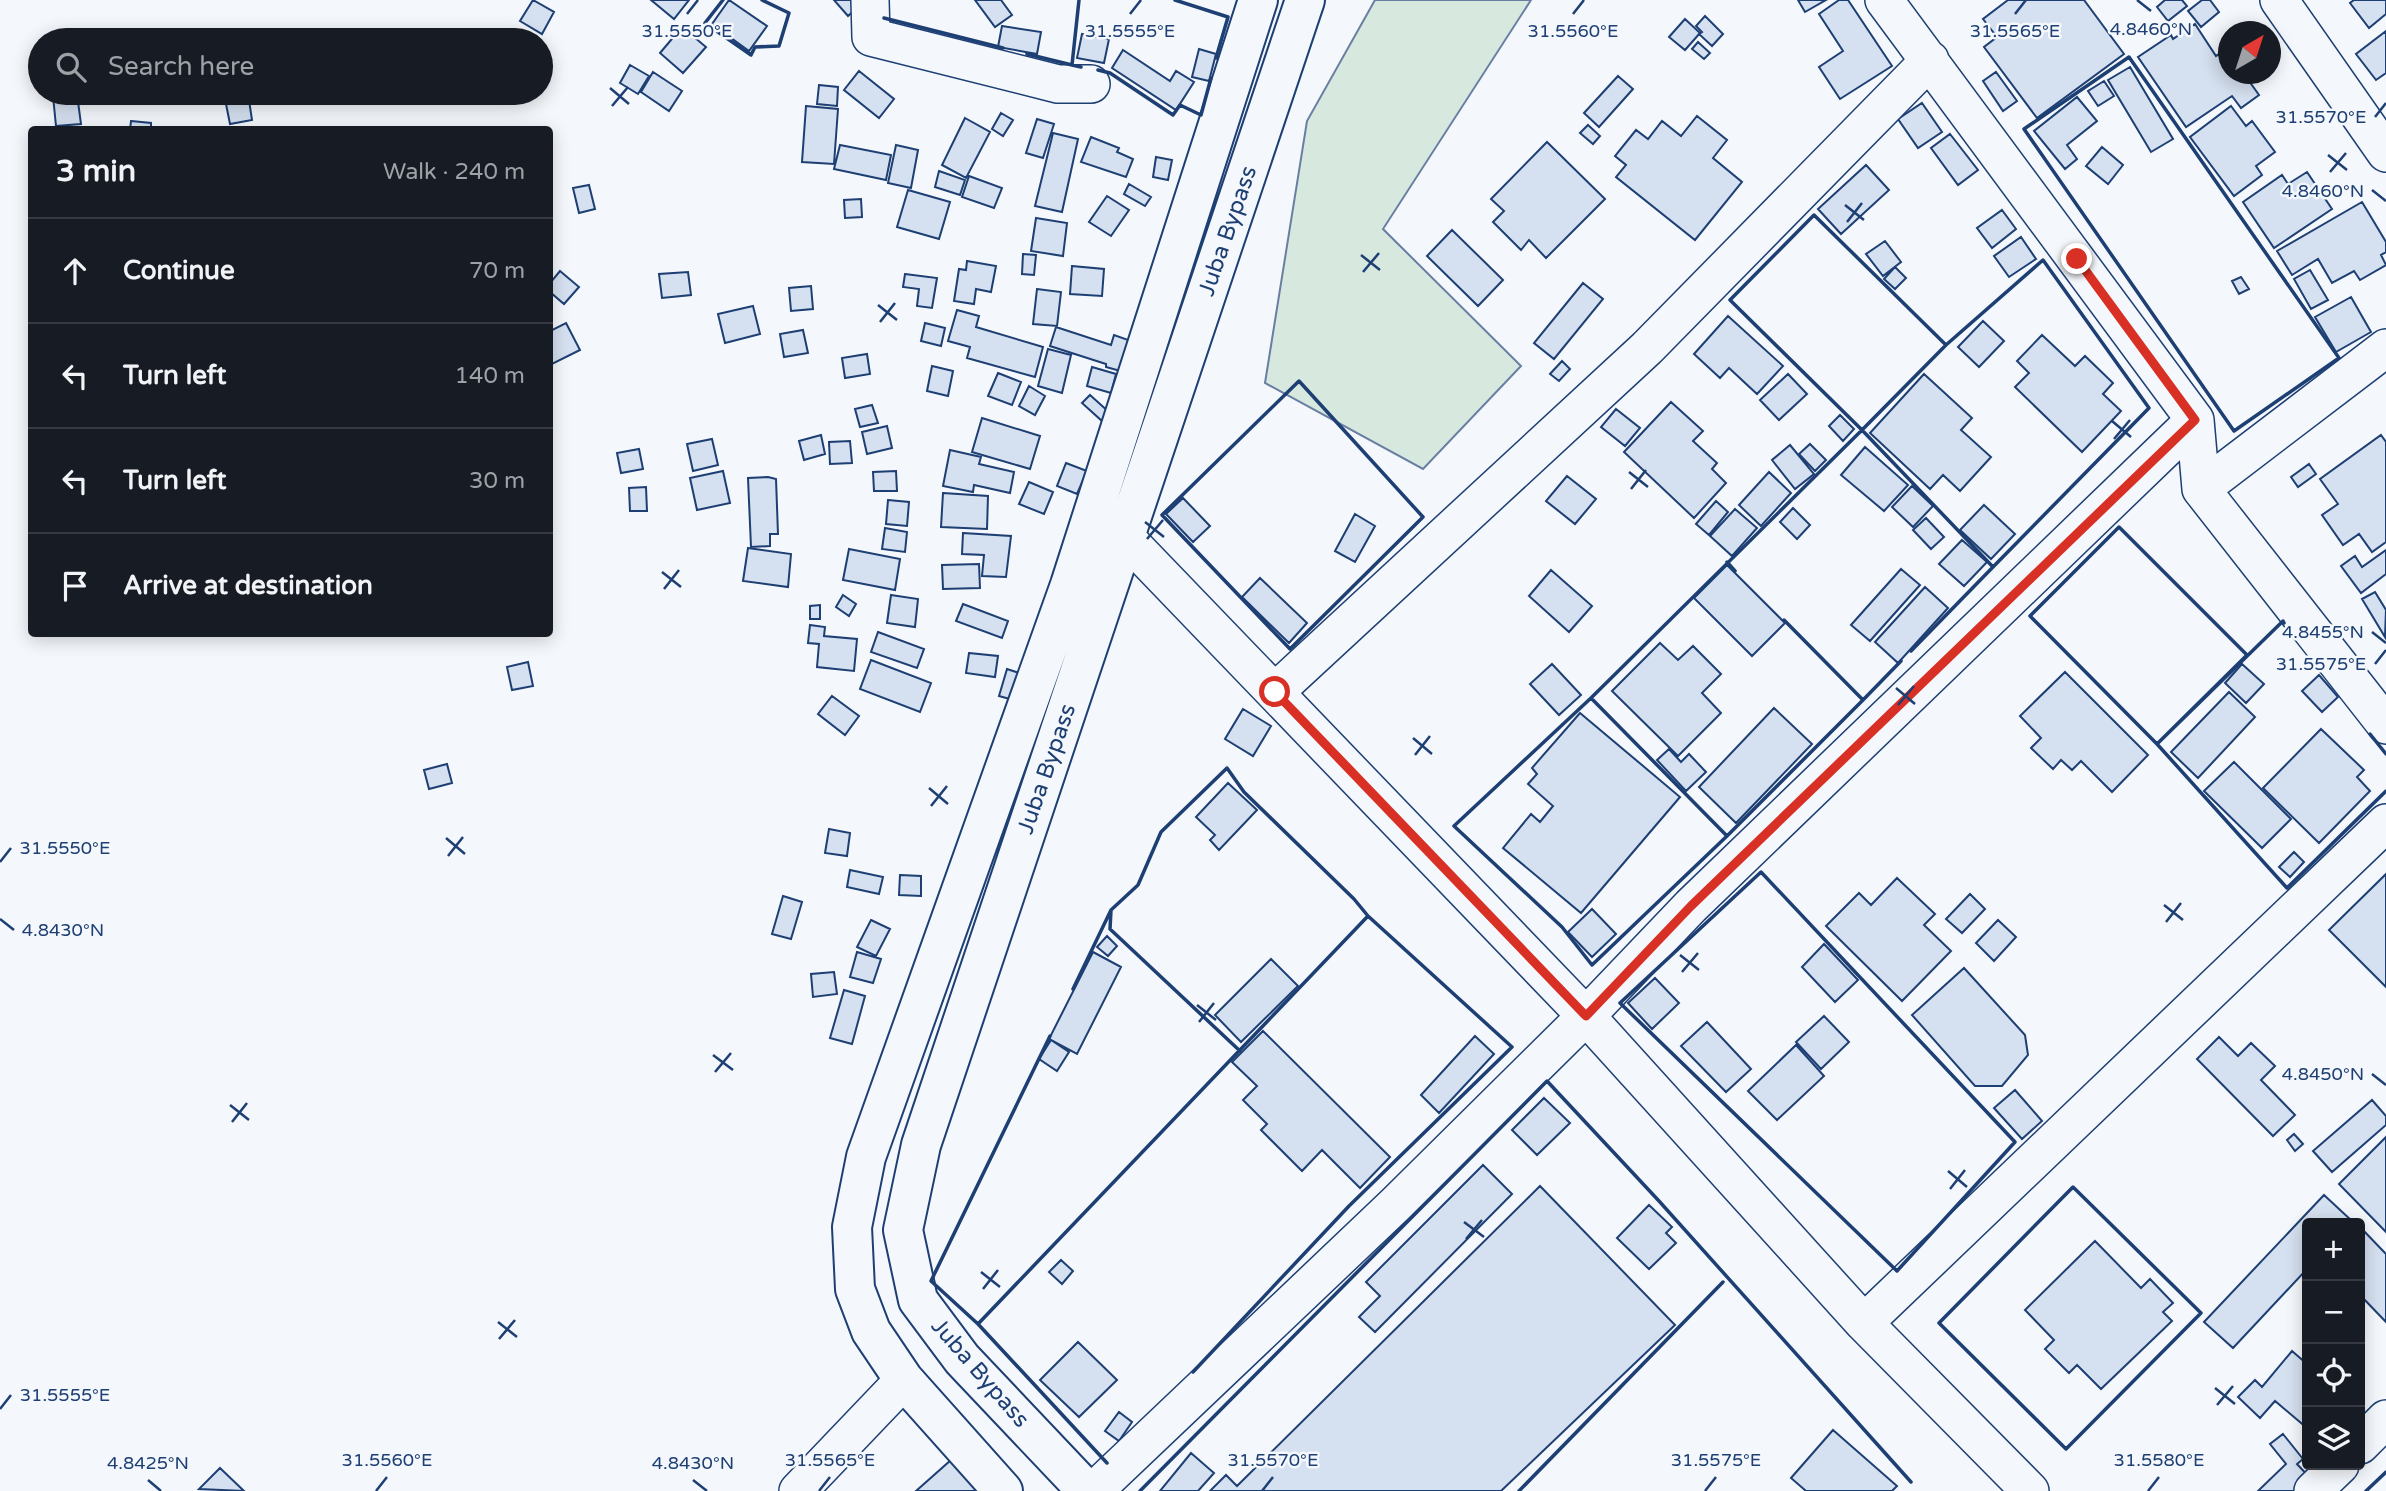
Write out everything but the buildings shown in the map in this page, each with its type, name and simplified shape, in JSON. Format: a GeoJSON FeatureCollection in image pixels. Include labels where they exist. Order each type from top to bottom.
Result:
{"type":"FeatureCollection","features":[{"type":"Feature","properties":{"kind":"main road","name":"Juba Bypass"},"geometry":{"type":"LineString","coordinates":[[1003,1491],[904,1380],[871,1331],[855,1289],[852,1227],[866,1157],[1070,585],[1258,0]]}},
{"type":"Feature","properties":{"kind":"main road","name":"Juba Bypass"},"geometry":{"type":"LineString","coordinates":[[1087,1491],[962,1360],[918,1300],[903,1230],[921,1145],[1305,0]]}},
{"type":"Feature","properties":{"kind":"street"},"geometry":{"type":"LineString","coordinates":[[870,0],[871,37],[1058,84],[1091,84]]}},
{"type":"Feature","properties":{"kind":"street"},"geometry":{"type":"LineString","coordinates":[[1884,0],[2195,420],[2201,489],[2386,725]]}},
{"type":"Feature","properties":{"kind":"street"},"geometry":{"type":"LineString","coordinates":[[2278,0],[2386,153]]}},
{"type":"Feature","properties":{"kind":"street"},"geometry":{"type":"LineString","coordinates":[[1275,692],[1647,348],[1930,60]]}},
{"type":"Feature","properties":{"kind":"street"},"geometry":{"type":"LineString","coordinates":[[2201,489],[2386,348]]}},
{"type":"Feature","properties":{"kind":"street"},"geometry":{"type":"LineString","coordinates":[[1094,1491],[1396,1204],[1586,1016],[1691,906],[2195,420]]}},
{"type":"Feature","properties":{"kind":"street"},"geometry":{"type":"LineString","coordinates":[[1125,537],[1586,1016],[1864,1323],[2030,1491]]}},
{"type":"Feature","properties":{"kind":"street"},"geometry":{"type":"LineString","coordinates":[[1864,1323],[2386,823]]}},
{"type":"Feature","properties":{"kind":"street"},"geometry":{"type":"LineString","coordinates":[[798,1491],[904,1380]]}},
{"type":"Feature","properties":{"kind":"street"},"geometry":{"type":"LineString","coordinates":[[2365,1440],[2386,1419]]}},
{"type":"Feature","properties":{"kind":"street"},"geometry":{"type":"LineString","coordinates":[[2313,1491],[2335,1470]]}},
{"type":"Feature","properties":{"kind":"shaded area"},"geometry":{"type":"Polygon","coordinates":[[[1375,0],[1531,0],[1383,229],[1521,366],[1423,469],[1265,383],[1307,121],[1375,0]]]}},
{"type":"Feature","properties":{"kind":"wall"},"geometry":{"type":"LineString","coordinates":[[723,0],[705,23],[751,55],[755,47],[779,46],[789,13],[762,0]]}},
{"type":"Feature","properties":{"kind":"wall"},"geometry":{"type":"LineString","coordinates":[[1079,0],[1072,65],[1081,67]]}},
{"type":"Feature","properties":{"kind":"wall"},"geometry":{"type":"LineString","coordinates":[[1175,0],[1228,17],[1216,58]]}},
{"type":"Feature","properties":{"kind":"wall"},"geometry":{"type":"LineString","coordinates":[[884,18],[1003,48]]}},
{"type":"Feature","properties":{"kind":"wall"},"geometry":{"type":"LineString","coordinates":[[1027,54],[1072,63]]}},
{"type":"Feature","properties":{"kind":"wall"},"geometry":{"type":"LineString","coordinates":[[2129,57],[2339,358],[2234,431],[2024,129],[2129,57]]}},
{"type":"Feature","properties":{"kind":"wall"},"geometry":{"type":"LineString","coordinates":[[1098,70],[1110,73],[1173,115],[1180,105],[1201,115],[1211,78]]}},
{"type":"Feature","properties":{"kind":"wall"},"geometry":{"type":"LineString","coordinates":[[1814,215],[1946,345],[1862,430],[1730,300],[1814,215]]}},
{"type":"Feature","properties":{"kind":"wall"},"geometry":{"type":"LineString","coordinates":[[2043,260],[2149,408],[1993,567],[1862,430],[1946,345],[2043,260]]}},
{"type":"Feature","properties":{"kind":"wall"},"geometry":{"type":"LineString","coordinates":[[1299,381],[1423,517],[1290,649],[1162,515],[1299,381]]}},
{"type":"Feature","properties":{"kind":"wall"},"geometry":{"type":"LineString","coordinates":[[1784,620],[1863,700],[1727,836],[1591,698],[1862,430],[1993,567],[1911,651]]}},
{"type":"Feature","properties":{"kind":"wall"},"geometry":{"type":"LineString","coordinates":[[2119,527],[2247,655],[2157,744],[2030,616],[2119,527]]}},
{"type":"Feature","properties":{"kind":"wall"},"geometry":{"type":"LineString","coordinates":[[1727,562],[1735,571]]}},
{"type":"Feature","properties":{"kind":"wall"},"geometry":{"type":"LineString","coordinates":[[1784,620],[1863,700],[1901,661]]}},
{"type":"Feature","properties":{"kind":"wall"},"geometry":{"type":"LineString","coordinates":[[2284,623],[2283,621],[2157,744],[2287,888],[2386,791]]}},
{"type":"Feature","properties":{"kind":"wall"},"geometry":{"type":"LineString","coordinates":[[1591,698],[1727,836],[1592,965],[1562,927],[1454,826],[1591,698]]}},
{"type":"Feature","properties":{"kind":"wall"},"geometry":{"type":"LineString","coordinates":[[2370,734],[2386,754]]}},
{"type":"Feature","properties":{"kind":"wall"},"geometry":{"type":"LineString","coordinates":[[1193,1372],[1349,1206],[1512,1047],[1368,916],[1354,899],[1244,792],[1227,768],[1161,832],[1138,885],[1111,910],[1110,929],[1240,1051]]}},
{"type":"Feature","properties":{"kind":"wall"},"geometry":{"type":"LineString","coordinates":[[1761,872],[2015,1142],[1897,1271],[1620,1003],[1761,872]]}},
{"type":"Feature","properties":{"kind":"wall"},"geometry":{"type":"LineString","coordinates":[[1073,989],[1111,910]]}},
{"type":"Feature","properties":{"kind":"wall"},"geometry":{"type":"LineString","coordinates":[[978,1324],[1368,916]]}},
{"type":"Feature","properties":{"kind":"wall"},"geometry":{"type":"LineString","coordinates":[[1050,1036],[931,1281],[978,1324],[1107,1463]]}},
{"type":"Feature","properties":{"kind":"wall"},"geometry":{"type":"LineString","coordinates":[[1140,1491],[1547,1081],[1659,1201],[1911,1482]]}},
{"type":"Feature","properties":{"kind":"wall"},"geometry":{"type":"LineString","coordinates":[[2073,1187],[2201,1313],[2066,1449],[1939,1323],[2073,1187]]}},
{"type":"Feature","properties":{"kind":"wall"},"geometry":{"type":"LineString","coordinates":[[1519,1491],[1723,1282]]}},
{"type":"Feature","properties":{"kind":"wall"},"geometry":{"type":"LineString","coordinates":[[2366,1491],[2386,1472]]}},
{"type":"Feature","properties":{"kind":"route"},"geometry":{"type":"LineString","coordinates":[[1275,692],[1586,1016],[1691,906],[2195,420],[2077,259]]}}]}
